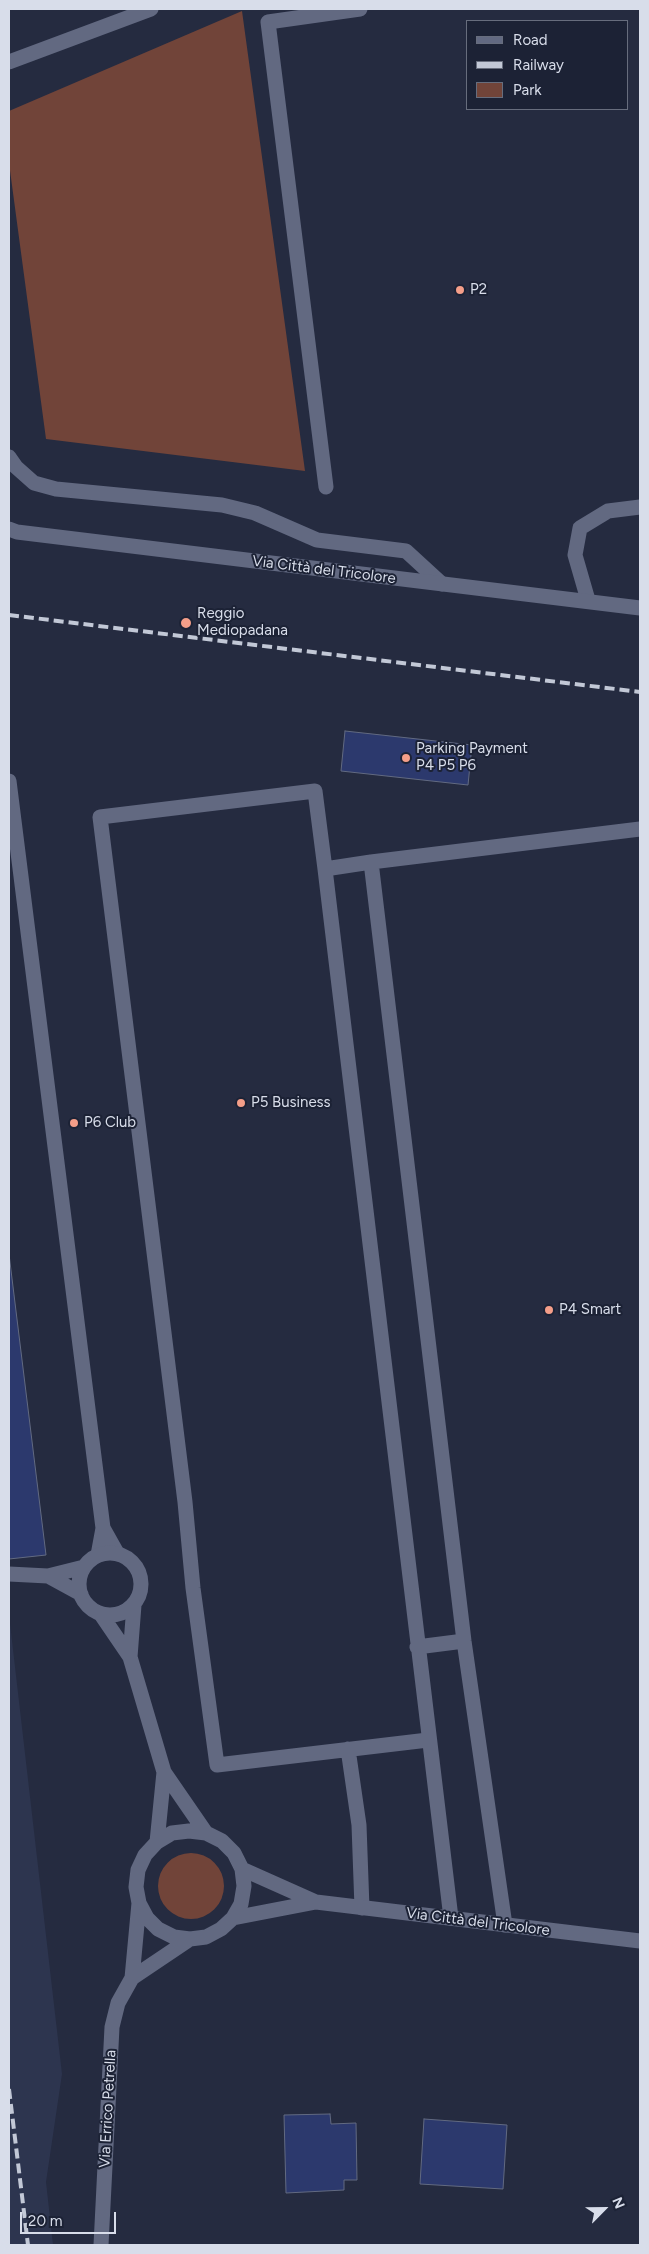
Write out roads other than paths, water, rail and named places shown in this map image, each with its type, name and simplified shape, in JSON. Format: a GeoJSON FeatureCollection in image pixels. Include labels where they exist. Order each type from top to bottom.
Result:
{"type":"FeatureCollection","features":[{"type":"Feature","properties":{"kind":"street"},"geometry":{"type":"LineString","coordinates":[[9,62],[151,9]]}},
{"type":"Feature","properties":{"kind":"street"},"geometry":{"type":"LineString","coordinates":[[326,487],[268,22],[360,9]]}},
{"type":"Feature","properties":{"kind":"street"},"geometry":{"type":"LineString","coordinates":[[9,457],[16,467],[34,482],[56,489],[222,505],[255,513],[290,530],[318,540],[406,551],[442,584]]}},
{"type":"Feature","properties":{"kind":"street"},"geometry":{"type":"LineString","coordinates":[[588,600],[575,555],[580,528],[608,511],[640,507]]}},
{"type":"Feature","properties":{"kind":"street","name":"Via Città del Tricolore"},"geometry":{"type":"LineString","coordinates":[[9,529],[17,532],[588,600],[640,608]]}},
{"type":"Feature","properties":{"kind":"street"},"geometry":{"type":"LineString","coordinates":[[9,781],[103,1528],[98,1555]]}},
{"type":"Feature","properties":{"kind":"street"},"geometry":{"type":"LineString","coordinates":[[428,1740],[217,1765],[100,817],[315,791],[428,1740],[451,1918]]}},
{"type":"Feature","properties":{"kind":"street"},"geometry":{"type":"LineString","coordinates":[[325,869],[640,829]]}},
{"type":"Feature","properties":{"kind":"street"},"geometry":{"type":"LineString","coordinates":[[371,862],[464,1641],[505,1925]]}},
{"type":"Feature","properties":{"kind":"street"},"geometry":{"type":"LineString","coordinates":[[103,1528],[117,1553]]}},
{"type":"Feature","properties":{"kind":"street"},"geometry":{"type":"LineString","coordinates":[[9,1574],[48,1576],[84,1567],[98,1555],[117,1553],[126,1556],[133,1562],[141,1578],[139,1597],[134,1605],[130,1657]]}},
{"type":"Feature","properties":{"kind":"street"},"geometry":{"type":"LineString","coordinates":[[84,1567],[79,1585],[81,1594],[92,1609],[100,1613],[118,1614],[134,1605]]}},
{"type":"Feature","properties":{"kind":"street"},"geometry":{"type":"LineString","coordinates":[[48,1576],[81,1594]]}},
{"type":"Feature","properties":{"kind":"street"},"geometry":{"type":"LineString","coordinates":[[100,1613],[130,1657],[164,1772],[206,1833]]}},
{"type":"Feature","properties":{"kind":"street"},"geometry":{"type":"LineString","coordinates":[[417,1647],[464,1641]]}},
{"type":"Feature","properties":{"kind":"street"},"geometry":{"type":"LineString","coordinates":[[348,1749],[359,1825],[362,1908]]}},
{"type":"Feature","properties":{"kind":"street"},"geometry":{"type":"LineString","coordinates":[[156,1842],[164,1772]]}},
{"type":"Feature","properties":{"kind":"street"},"geometry":{"type":"LineString","coordinates":[[132,1978],[139,1903],[136,1887],[138,1870],[145,1855],[156,1842],[172,1834],[189,1830],[206,1833],[222,1841],[234,1854],[242,1869],[244,1886],[241,1904],[233,1918],[221,1929],[206,1937],[190,1939],[174,1937],[158,1929],[147,1918],[139,1903]]}},
{"type":"Feature","properties":{"kind":"street"},"geometry":{"type":"LineString","coordinates":[[242,1869],[316,1902]]}},
{"type":"Feature","properties":{"kind":"street"},"geometry":{"type":"LineString","coordinates":[[233,1918],[316,1902]]}},
{"type":"Feature","properties":{"kind":"street","name":"Via Città del Tricolore"},"geometry":{"type":"LineString","coordinates":[[316,1902],[640,1941]]}},
{"type":"Feature","properties":{"kind":"street"},"geometry":{"type":"LineString","coordinates":[[132,1978],[190,1939]]}},
{"type":"Feature","properties":{"kind":"street","name":"Via Errico Petrella"},"geometry":{"type":"LineString","coordinates":[[101,2245],[112,2027],[118,2003],[132,1978]]}},
{"type":"Feature","properties":{"kind":"railway"},"geometry":{"type":"LineString","coordinates":[[9,615],[640,692]]}},
{"type":"Feature","properties":{"kind":"railway"},"geometry":{"type":"LineString","coordinates":[[9,2089],[28,2245]]}},
{"type":"Feature","properties":{"kind":"place","name":"P2"},"geometry":{"type":"Point","coordinates":[460,290]}},
{"type":"Feature","properties":{"kind":"place","name":"Reggio Mediopadana"},"geometry":{"type":"Point","coordinates":[186,623]}},
{"type":"Feature","properties":{"kind":"place","name":"Parking Payment P4 P5 P6"},"geometry":{"type":"Point","coordinates":[406,758]}},
{"type":"Feature","properties":{"kind":"place","name":"P5 Business"},"geometry":{"type":"Point","coordinates":[241,1103]}},
{"type":"Feature","properties":{"kind":"place","name":"P6 Club"},"geometry":{"type":"Point","coordinates":[74,1123]}},
{"type":"Feature","properties":{"kind":"place","name":"P4 Smart"},"geometry":{"type":"Point","coordinates":[549,1310]}}]}
